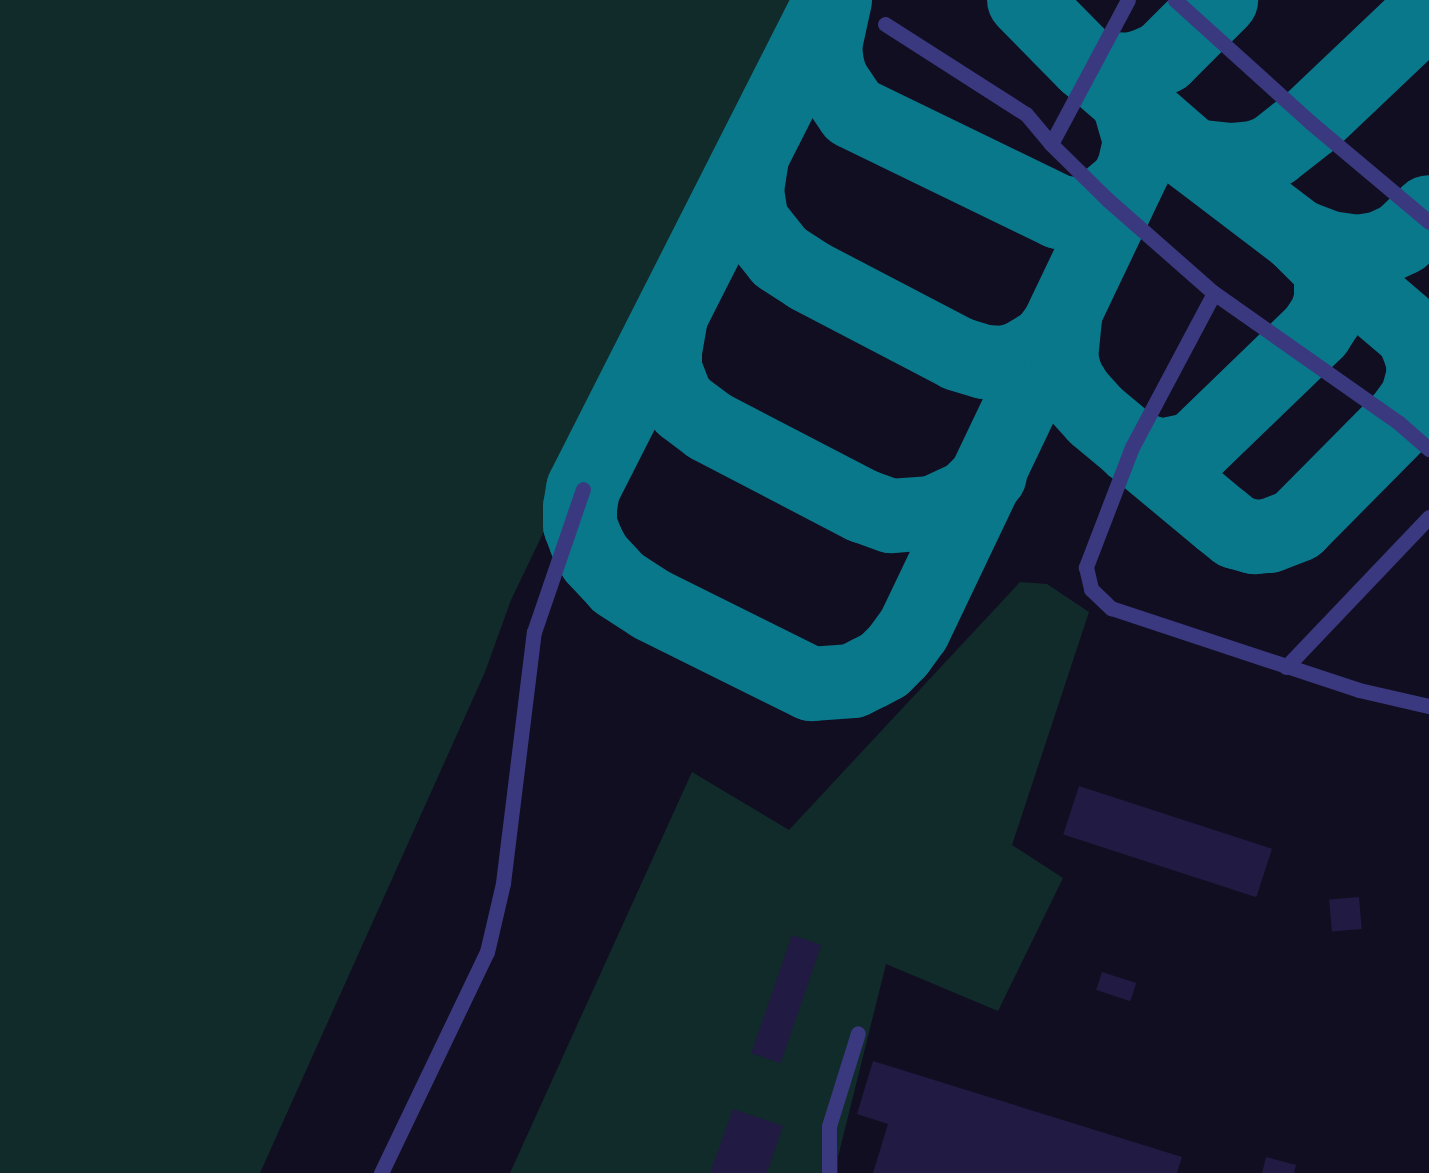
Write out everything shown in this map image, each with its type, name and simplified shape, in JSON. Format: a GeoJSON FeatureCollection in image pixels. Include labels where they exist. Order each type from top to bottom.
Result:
{"type":"FeatureCollection","features":[{"type":"Feature","properties":{"kind":"lane"},"geometry":{"type":"LineString","coordinates":[[1051,144],[1128,0]]}},
{"type":"Feature","properties":{"kind":"lane"},"geometry":{"type":"LineString","coordinates":[[1175,0],[1310,122],[1429,222]]}},
{"type":"Feature","properties":{"kind":"lane"},"geometry":{"type":"LineString","coordinates":[[885,24],[1026,114],[1051,144],[1108,200],[1214,293],[1398,423],[1429,449]]}},
{"type":"Feature","properties":{"kind":"lane"},"geometry":{"type":"LineString","coordinates":[[1214,293],[1132,447],[1086,567],[1091,590],[1111,608],[1359,690],[1429,706]]}},
{"type":"Feature","properties":{"kind":"lane"},"geometry":{"type":"LineString","coordinates":[[381,1173],[487,952],[503,883],[534,632],[583,489]]}},
{"type":"Feature","properties":{"kind":"lane"},"geometry":{"type":"LineString","coordinates":[[1286,667],[1429,517]]}},
{"type":"Feature","properties":{"kind":"lane"},"geometry":{"type":"LineString","coordinates":[[830,1173],[829,1126],[858,1033]]}},
{"type":"Feature","properties":{"kind":"green space"},"geometry":{"type":"Polygon","coordinates":[[[0,0],[799,0],[511,600],[485,672],[260,1173],[0,1173],[0,0]]]}},
{"type":"Feature","properties":{"kind":"green space"},"geometry":{"type":"Polygon","coordinates":[[[1020,582],[1047,584],[1089,612],[1012,845],[1063,878],[998,1011],[886,964],[838,1157],[838,1173],[510,1173],[692,772],[789,830],[1020,582]]]}},
{"type":"Feature","properties":{"kind":"building"},"geometry":{"type":"Polygon","coordinates":[[[1079,786],[1272,849],[1256,897],[1063,835],[1079,786]]]}},
{"type":"Feature","properties":{"kind":"building"},"geometry":{"type":"Polygon","coordinates":[[[1359,897],[1362,929],[1332,931],[1329,900],[1359,897]]]}},
{"type":"Feature","properties":{"kind":"building"},"geometry":{"type":"Polygon","coordinates":[[[792,935],[821,945],[781,1063],[751,1053],[792,935]]]}},
{"type":"Feature","properties":{"kind":"building"},"geometry":{"type":"Polygon","coordinates":[[[1102,972],[1136,983],[1130,1001],[1096,990],[1102,972]]]}},
{"type":"Feature","properties":{"kind":"building"},"geometry":{"type":"Polygon","coordinates":[[[873,1061],[1182,1157],[1177,1173],[873,1173],[888,1124],[857,1114],[873,1061]]]}},
{"type":"Feature","properties":{"kind":"building"},"geometry":{"type":"Polygon","coordinates":[[[733,1109],[783,1126],[767,1173],[710,1173],[733,1109]]]}},
{"type":"Feature","properties":{"kind":"building"},"geometry":{"type":"Polygon","coordinates":[[[1266,1157],[1296,1165],[1294,1173],[1262,1173],[1266,1157]]]}},
{"type":"Feature","properties":{"kind":"taxiway"},"geometry":{"type":"LineString","coordinates":[[831,0],[583,489],[580,507],[580,525],[586,541],[595,558],[618,583],[652,605],[811,684],[853,681],[884,665],[914,629],[1134,168],[1140,141],[1127,96]]}},
{"type":"Feature","properties":{"kind":"taxiway"},"geometry":{"type":"LineString","coordinates":[[835,0],[825,46],[827,65],[832,81],[853,112],[1059,212],[1081,215],[1095,210],[1126,184]]}},
{"type":"Feature","properties":{"kind":"taxiway"},"geometry":{"type":"LineString","coordinates":[[1024,0],[1086,63],[1193,156],[1298,236],[1413,334],[1429,343]]}},
{"type":"Feature","properties":{"kind":"taxiway"},"geometry":{"type":"LineString","coordinates":[[1086,63],[1107,69],[1130,70],[1147,65],[1164,57],[1221,0]]}},
{"type":"Feature","properties":{"kind":"taxiway"},"geometry":{"type":"LineString","coordinates":[[1193,156],[1231,160],[1255,158],[1273,151],[1310,122],[1426,12],[1429,5]]}},
{"type":"Feature","properties":{"kind":"taxiway"},"geometry":{"type":"LineString","coordinates":[[752,158],[747,191],[752,222],[780,257],[809,276],[958,354],[985,362],[1004,363],[1021,358],[1046,343],[1065,318]]}},
{"type":"Feature","properties":{"kind":"taxiway"},"geometry":{"type":"LineString","coordinates":[[1298,236],[1329,248],[1357,252],[1381,248],[1402,238],[1429,212]]}},
{"type":"Feature","properties":{"kind":"taxiway"},"geometry":{"type":"LineString","coordinates":[[1132,447],[1161,456],[1194,449],[1316,331],[1327,314],[1331,299],[1331,275],[1326,264],[1298,236]]}},
{"type":"Feature","properties":{"kind":"taxiway"},"geometry":{"type":"LineString","coordinates":[[671,317],[665,351],[665,369],[676,398],[684,407],[709,426],[863,506],[891,516],[933,513],[968,497],[990,475]]}},
{"type":"Feature","properties":{"kind":"taxiway"},"geometry":{"type":"LineString","coordinates":[[1065,318],[1061,358],[1066,377],[1077,395],[1096,416],[1221,520],[1236,532],[1254,537],[1269,536],[1297,525],[1403,418],[1417,399],[1424,372],[1422,357],[1413,334]]}}]}
